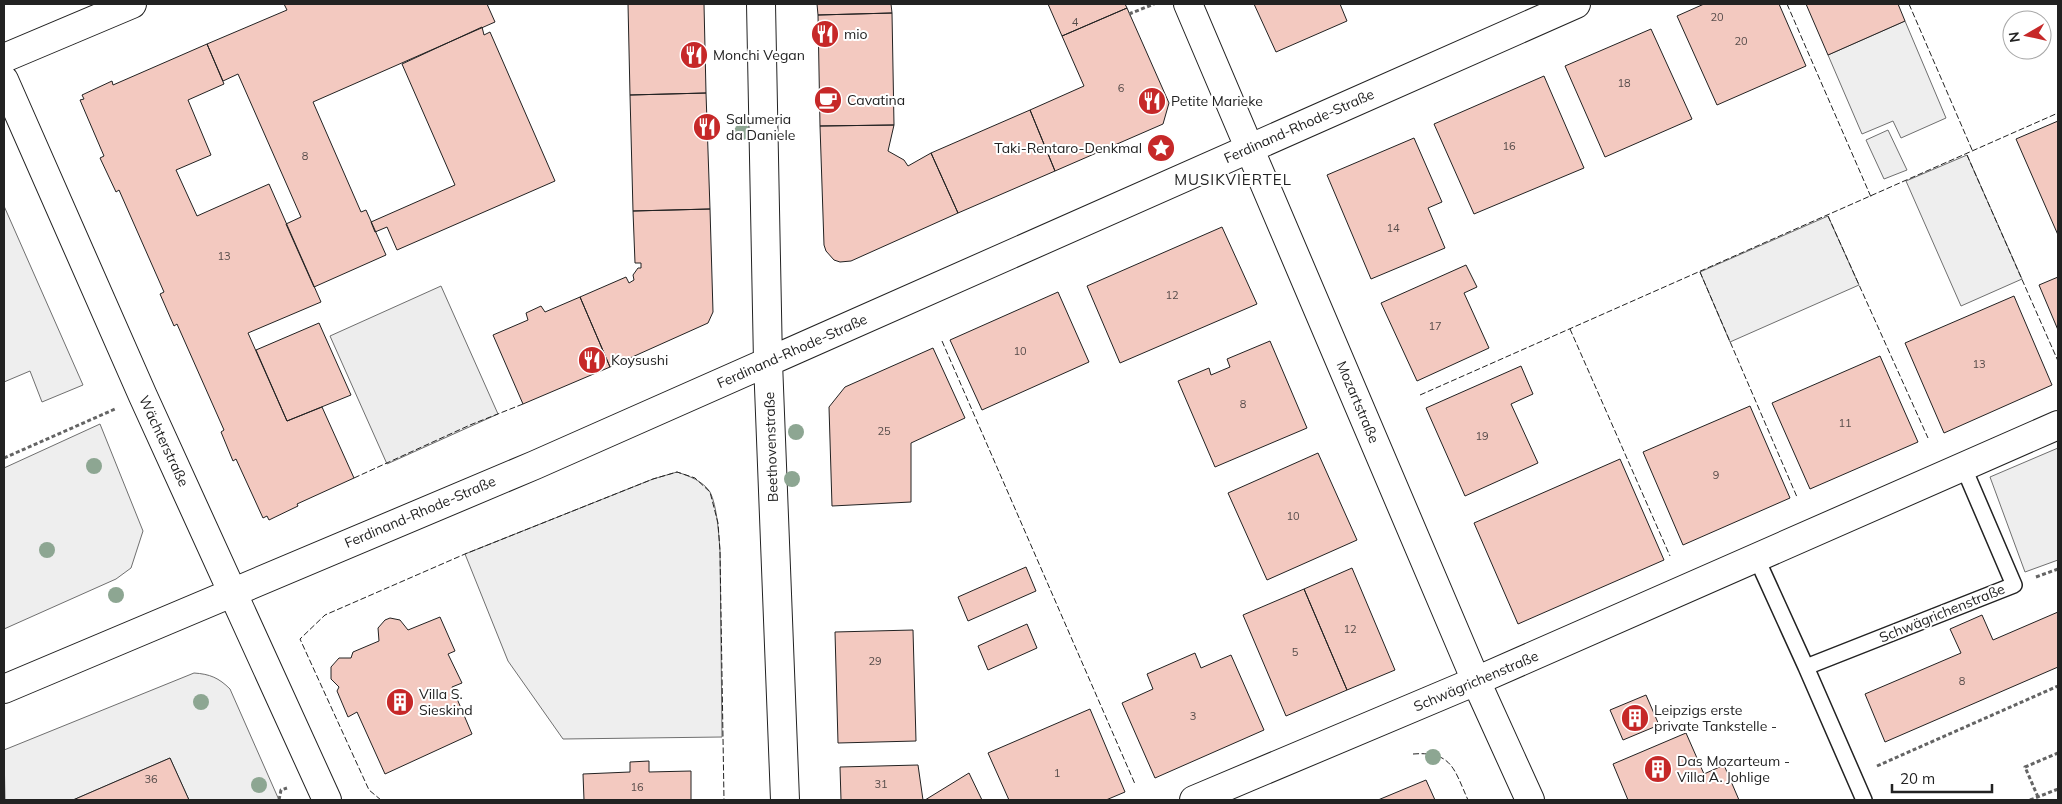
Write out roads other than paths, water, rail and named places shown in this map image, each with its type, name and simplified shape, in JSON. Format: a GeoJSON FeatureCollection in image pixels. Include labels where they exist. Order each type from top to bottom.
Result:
{"type":"FeatureCollection","features":[{"type":"Feature","properties":{"kind":"street"},"geometry":{"type":"LineString","coordinates":[[4,58],[132,4]]}},
{"type":"Feature","properties":{"kind":"street","name":"Beethovenstraße"},"geometry":{"type":"LineString","coordinates":[[762,4],[768,362],[785,800]]}},
{"type":"Feature","properties":{"kind":"street","name":"Mozartstraße"},"geometry":{"type":"LineString","coordinates":[[1188,4],[1476,682],[1530,800]]}},
{"type":"Feature","properties":{"kind":"street","name":"Ferdinand-Rhode-Straße"},"geometry":{"type":"LineString","coordinates":[[4,689],[535,465],[1576,4]]}},
{"type":"Feature","properties":{"kind":"street","name":"Wächterstraße"},"geometry":{"type":"LineString","coordinates":[[4,80],[143,396],[327,800]]}},
{"type":"Feature","properties":{"kind":"street","name":"Schwägrichenstraße"},"geometry":{"type":"LineString","coordinates":[[1194,800],[1476,682],[2058,425]]}},
{"type":"Feature","properties":{"kind":"lane","name":"Schwägrichenstraße"},"geometry":{"type":"LineString","coordinates":[[1806,667],[2014,585],[1964,466]]}},
{"type":"Feature","properties":{"kind":"lane"},"geometry":{"type":"LineString","coordinates":[[1756,557],[1864,800]]}},
{"type":"Feature","properties":{"kind":"place","name":"mio"},"geometry":{"type":"Point","coordinates":[825,34]}},
{"type":"Feature","properties":{"kind":"place","name":"Monchi Vegan"},"geometry":{"type":"Point","coordinates":[694,55]}},
{"type":"Feature","properties":{"kind":"place","name":"Cavatina"},"geometry":{"type":"Point","coordinates":[828,100]}},
{"type":"Feature","properties":{"kind":"place","name":"Petite Marieke"},"geometry":{"type":"Point","coordinates":[1152,101]}},
{"type":"Feature","properties":{"kind":"place","name":"Salumeria da Daniele"},"geometry":{"type":"Point","coordinates":[707,127]}},
{"type":"Feature","properties":{"kind":"place","name":"Taki-Rentaro-Denkmal"},"geometry":{"type":"Point","coordinates":[1161,148]}},
{"type":"Feature","properties":{"kind":"place","name":"Koysushi"},"geometry":{"type":"Point","coordinates":[592,360]}},
{"type":"Feature","properties":{"kind":"place","name":"Villa S. Sieskind"},"geometry":{"type":"Point","coordinates":[400,702]}},
{"type":"Feature","properties":{"kind":"place","name":"Leipzigs erste private Tankstelle -"},"geometry":{"type":"Point","coordinates":[1635,718]}},
{"type":"Feature","properties":{"kind":"place","name":"Das Mozarteum - Villa A. Johlige"},"geometry":{"type":"Point","coordinates":[1658,769]}},
{"type":"Feature","properties":{"kind":"district","name":"MUSIKVIERTEL"},"geometry":{"type":"Point","coordinates":[1233,180]}}]}
